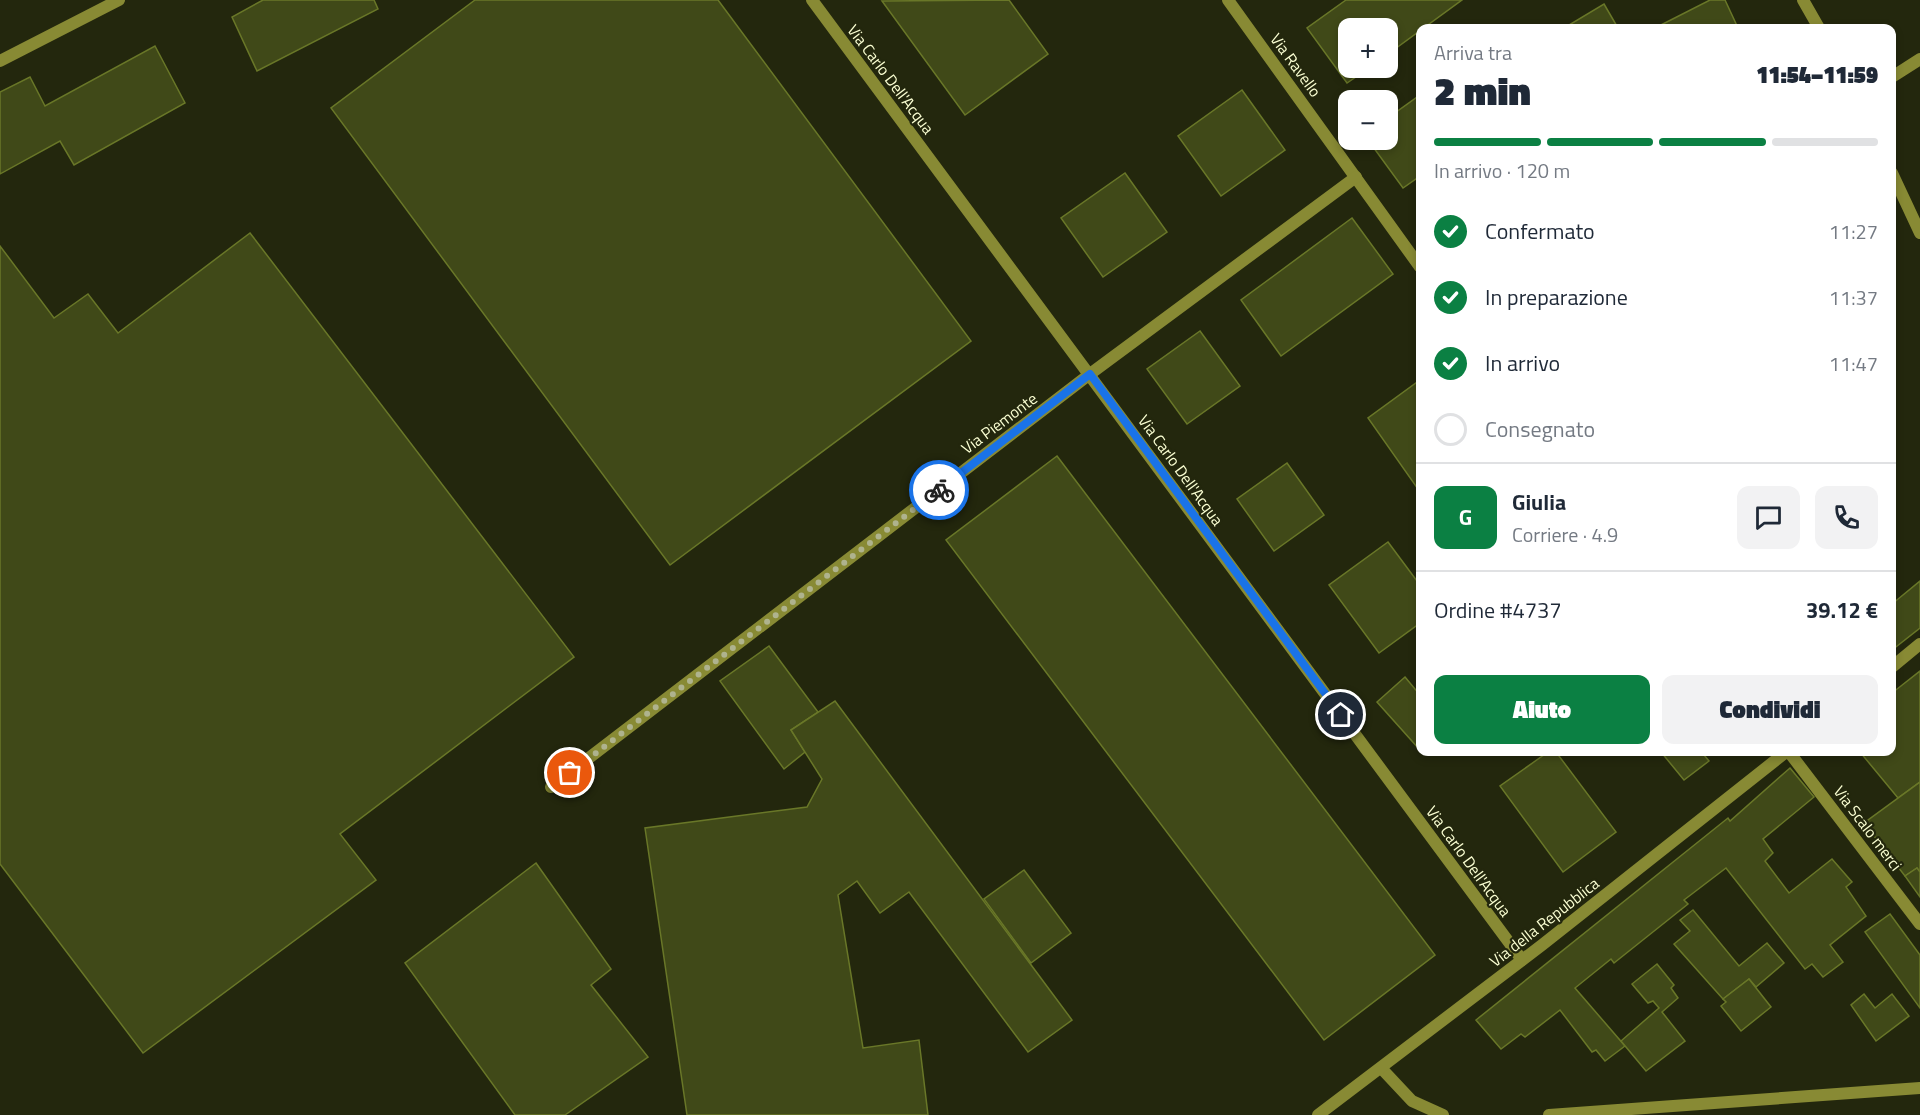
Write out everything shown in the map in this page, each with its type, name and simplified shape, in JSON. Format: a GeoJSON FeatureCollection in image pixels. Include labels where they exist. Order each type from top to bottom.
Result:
{"type":"FeatureCollection","features":[{"type":"Feature","properties":{"kind":"street"},"geometry":{"type":"LineString","coordinates":[[0,61],[119,0]]}},
{"type":"Feature","properties":{"kind":"street","name":"Via Carlo Dell'Acqua"},"geometry":{"type":"LineString","coordinates":[[812,0],[1522,960]]}},
{"type":"Feature","properties":{"kind":"street","name":"Via Ravello"},"geometry":{"type":"LineString","coordinates":[[1228,0],[1416,261]]}},
{"type":"Feature","properties":{"kind":"street"},"geometry":{"type":"LineString","coordinates":[[1803,0],[1817,24]]}},
{"type":"Feature","properties":{"kind":"street"},"geometry":{"type":"LineString","coordinates":[[1896,74],[1920,59]]}},
{"type":"Feature","properties":{"kind":"street","name":"Via Piemonte"},"geometry":{"type":"LineString","coordinates":[[551,787],[1090,374],[1356,177]]}},
{"type":"Feature","properties":{"kind":"street"},"geometry":{"type":"LineString","coordinates":[[1896,181],[1920,233]]}},
{"type":"Feature","properties":{"kind":"street"},"geometry":{"type":"LineString","coordinates":[[1896,664],[1920,644]]}},
{"type":"Feature","properties":{"kind":"street","name":"Via della Repubblica"},"geometry":{"type":"LineString","coordinates":[[1318,1115],[1382,1069],[1783,756]]}},
{"type":"Feature","properties":{"kind":"street","name":"Via Scalo merci"},"geometry":{"type":"LineString","coordinates":[[1791,756],[1920,924]]}},
{"type":"Feature","properties":{"kind":"street"},"geometry":{"type":"LineString","coordinates":[[1382,1069],[1412,1101],[1443,1115]]}},
{"type":"Feature","properties":{"kind":"street"},"geometry":{"type":"LineString","coordinates":[[1549,1115],[1920,1088]]}},
{"type":"Feature","properties":{"kind":"building"},"geometry":{"type":"Polygon","coordinates":[[[263,0],[374,0],[378,9],[257,71],[232,17],[263,0]]]}},
{"type":"Feature","properties":{"kind":"building"},"geometry":{"type":"Polygon","coordinates":[[[475,0],[718,0],[971,341],[670,565],[331,108],[475,0]]]}},
{"type":"Feature","properties":{"kind":"building"},"geometry":{"type":"Polygon","coordinates":[[[1009,0],[1048,54],[965,115],[882,1],[1009,0]]]}},
{"type":"Feature","properties":{"kind":"building"},"geometry":{"type":"Polygon","coordinates":[[[1346,0],[1462,0],[1429,24],[1416,24],[1416,34],[1398,47],[1398,18],[1338,18],[1338,71],[1307,28],[1346,0]]]}},
{"type":"Feature","properties":{"kind":"building"},"geometry":{"type":"Polygon","coordinates":[[[1710,0],[1725,0],[1736,24],[1663,24],[1710,0]]]}},
{"type":"Feature","properties":{"kind":"building"},"geometry":{"type":"Polygon","coordinates":[[[1604,4],[1616,24],[1571,24],[1604,4]]]}},
{"type":"Feature","properties":{"kind":"building"},"geometry":{"type":"Polygon","coordinates":[[[155,46],[185,103],[74,165],[60,141],[0,174],[0,92],[30,77],[45,106],[155,46]]]}},
{"type":"Feature","properties":{"kind":"building"},"geometry":{"type":"Polygon","coordinates":[[[1343,78],[1354,78],[1347,83],[1343,78]]]}},
{"type":"Feature","properties":{"kind":"building"},"geometry":{"type":"Polygon","coordinates":[[[1242,90],[1285,150],[1221,196],[1178,136],[1242,90]]]}},
{"type":"Feature","properties":{"kind":"building"},"geometry":{"type":"Polygon","coordinates":[[[1416,98],[1416,179],[1403,188],[1375,150],[1398,150],[1398,111],[1416,98]]]}},
{"type":"Feature","properties":{"kind":"building"},"geometry":{"type":"Polygon","coordinates":[[[1125,173],[1167,232],[1103,277],[1061,218],[1125,173]]]}},
{"type":"Feature","properties":{"kind":"building"},"geometry":{"type":"Polygon","coordinates":[[[1352,218],[1393,274],[1281,356],[1241,300],[1352,218]]]}},
{"type":"Feature","properties":{"kind":"building"},"geometry":{"type":"Polygon","coordinates":[[[250,233],[574,657],[340,834],[376,880],[143,1053],[0,864],[0,246],[54,318],[88,294],[118,333],[250,233]]]}},
{"type":"Feature","properties":{"kind":"building"},"geometry":{"type":"Polygon","coordinates":[[[1200,331],[1240,386],[1187,424],[1147,369],[1200,331]]]}},
{"type":"Feature","properties":{"kind":"building"},"geometry":{"type":"Polygon","coordinates":[[[1416,383],[1416,486],[1368,418],[1416,383]]]}},
{"type":"Feature","properties":{"kind":"building"},"geometry":{"type":"Polygon","coordinates":[[[1057,456],[1435,955],[1324,1040],[946,540],[1057,456]]]}},
{"type":"Feature","properties":{"kind":"building"},"geometry":{"type":"Polygon","coordinates":[[[1287,463],[1324,515],[1274,551],[1237,499],[1287,463]]]}},
{"type":"Feature","properties":{"kind":"building"},"geometry":{"type":"Polygon","coordinates":[[[1388,542],[1416,580],[1416,626],[1379,653],[1329,585],[1388,542]]]}},
{"type":"Feature","properties":{"kind":"building"},"geometry":{"type":"Polygon","coordinates":[[[1920,581],[1920,628],[1896,647],[1896,601],[1920,581]]]}},
{"type":"Feature","properties":{"kind":"building"},"geometry":{"type":"Polygon","coordinates":[[[769,646],[818,712],[791,730],[805,752],[784,769],[720,681],[769,646]]]}},
{"type":"Feature","properties":{"kind":"building"},"geometry":{"type":"Polygon","coordinates":[[[1920,671],[1920,782],[1898,798],[1863,756],[1896,756],[1896,690],[1920,671]]]}},
{"type":"Feature","properties":{"kind":"building"},"geometry":{"type":"Polygon","coordinates":[[[1405,677],[1416,690],[1416,746],[1377,702],[1405,677]]]}},
{"type":"Feature","properties":{"kind":"building"},"geometry":{"type":"Polygon","coordinates":[[[835,701],[1072,1020],[1028,1052],[909,892],[880,913],[857,881],[838,895],[863,1048],[919,1040],[928,1115],[687,1115],[645,828],[807,807],[822,779],[791,730],[835,701]]]}},
{"type":"Feature","properties":{"kind":"building"},"geometry":{"type":"Polygon","coordinates":[[[1542,756],[1559,756],[1616,832],[1563,872],[1500,786],[1542,756]]]}},
{"type":"Feature","properties":{"kind":"building"},"geometry":{"type":"Polygon","coordinates":[[[1664,756],[1705,756],[1709,761],[1684,780],[1664,756]]]}},
{"type":"Feature","properties":{"kind":"building"},"geometry":{"type":"Polygon","coordinates":[[[1790,768],[1814,797],[1763,839],[1773,853],[1765,861],[1789,893],[1832,859],[1852,882],[1846,887],[1866,916],[1830,945],[1843,962],[1823,977],[1812,964],[1805,969],[1726,868],[1684,900],[1688,904],[1614,963],[1611,959],[1575,988],[1625,1046],[1605,1061],[1596,1050],[1592,1052],[1560,1010],[1525,1037],[1521,1034],[1501,1049],[1476,1020],[1728,818],[1730,821],[1790,768]]]}},
{"type":"Feature","properties":{"kind":"building"},"geometry":{"type":"Polygon","coordinates":[[[1920,782],[1920,872],[1917,868],[1905,876],[1864,823],[1920,782]]]}},
{"type":"Feature","properties":{"kind":"building"},"geometry":{"type":"Polygon","coordinates":[[[536,863],[611,969],[591,985],[648,1057],[565,1115],[515,1115],[405,963],[536,863]]]}},
{"type":"Feature","properties":{"kind":"building"},"geometry":{"type":"Polygon","coordinates":[[[1917,868],[1920,872],[1920,897],[1905,876],[1917,868]]]}},
{"type":"Feature","properties":{"kind":"building"},"geometry":{"type":"Polygon","coordinates":[[[1024,870],[1071,933],[1031,963],[984,899],[1024,870]]]}},
{"type":"Feature","properties":{"kind":"building"},"geometry":{"type":"Polygon","coordinates":[[[1693,910],[1739,966],[1767,943],[1784,963],[1756,987],[1749,979],[1723,999],[1674,944],[1690,931],[1680,920],[1693,910]]]}},
{"type":"Feature","properties":{"kind":"building"},"geometry":{"type":"Polygon","coordinates":[[[1890,914],[1920,955],[1920,1008],[1865,932],[1890,914]]]}},
{"type":"Feature","properties":{"kind":"building"},"geometry":{"type":"Polygon","coordinates":[[[1657,964],[1674,985],[1671,988],[1678,998],[1662,1012],[1685,1041],[1646,1071],[1621,1041],[1659,1008],[1653,1001],[1648,1003],[1632,984],[1657,964]]]}},
{"type":"Feature","properties":{"kind":"building"},"geometry":{"type":"Polygon","coordinates":[[[1749,979],[1771,1007],[1741,1031],[1721,1006],[1726,1002],[1723,999],[1749,979]]]}},
{"type":"Feature","properties":{"kind":"building"},"geometry":{"type":"Polygon","coordinates":[[[1864,994],[1875,1008],[1892,994],[1909,1016],[1876,1041],[1851,1005],[1864,994]]]}},
{"type":"Feature","properties":{"kind":"way so far"},"geometry":{"type":"LineString","coordinates":[[570,773],[939,490]]}},
{"type":"Feature","properties":{"kind":"route"},"geometry":{"type":"LineString","coordinates":[[939,490],[1090,374],[1341,715]]}}]}
